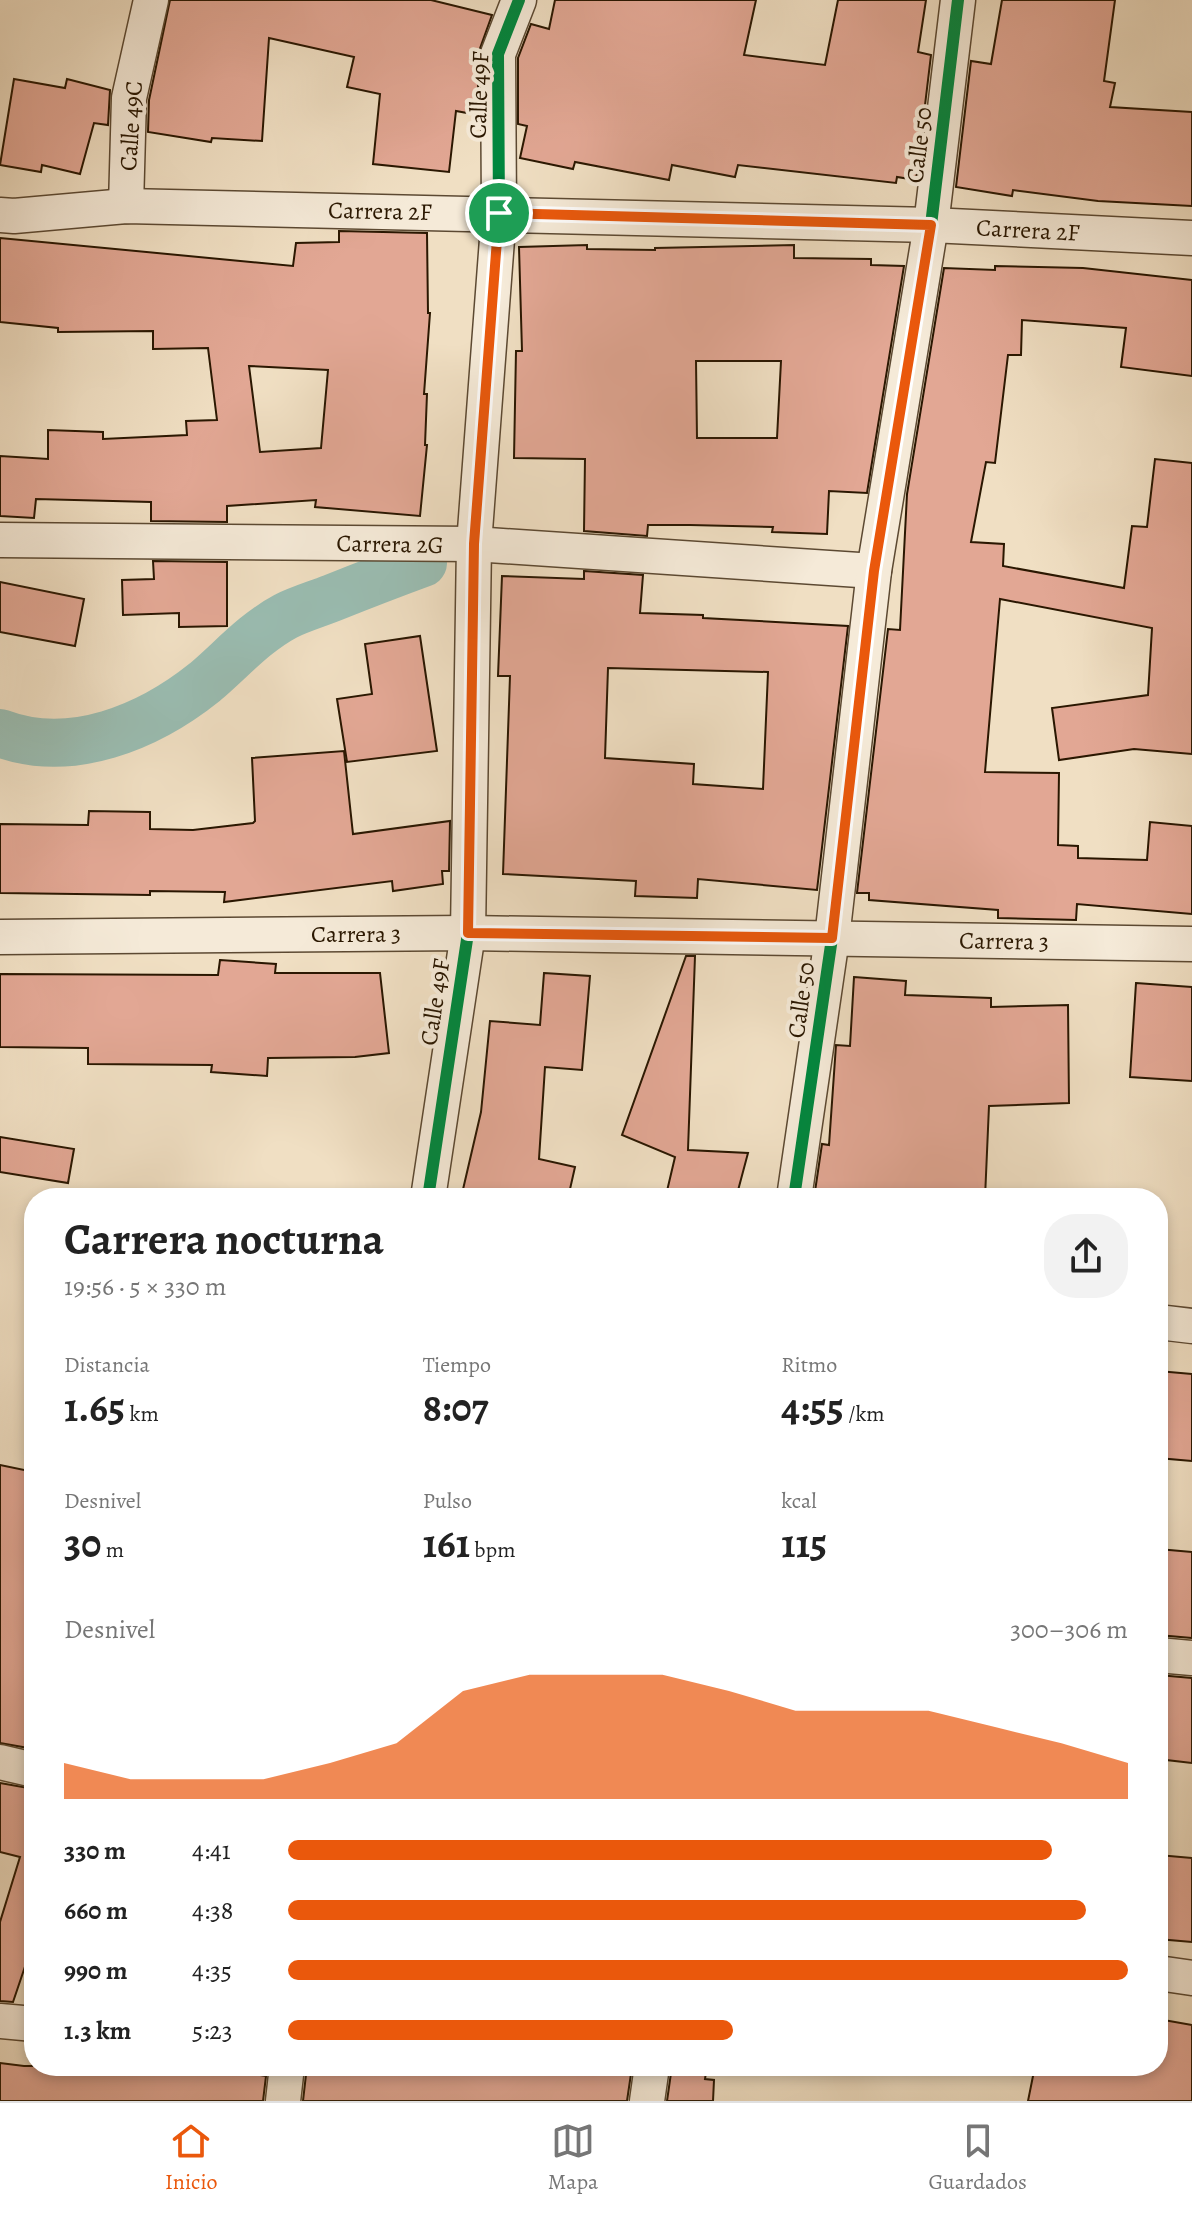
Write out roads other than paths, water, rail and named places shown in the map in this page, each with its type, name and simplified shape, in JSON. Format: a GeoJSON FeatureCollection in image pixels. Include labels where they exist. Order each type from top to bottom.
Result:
{"type":"FeatureCollection","features":[{"type":"Feature","properties":{"kind":"street","name":"Calle 49C"},"geometry":{"type":"LineString","coordinates":[[126,206],[129,98],[151,0]]}},
{"type":"Feature","properties":{"kind":"street","name":"Calle 49F"},"geometry":{"type":"LineString","coordinates":[[430,1188],[468,933],[474,544],[499,213],[498,54],[519,0]]}},
{"type":"Feature","properties":{"kind":"street","name":"Calle 50"},"geometry":{"type":"LineString","coordinates":[[795,1188],[832,938],[874,571],[931,225],[958,0]]}},
{"type":"Feature","properties":{"kind":"street","name":"Carrera 2F"},"geometry":{"type":"LineString","coordinates":[[0,215],[126,206],[499,213],[931,225],[1192,238]]}},
{"type":"Feature","properties":{"kind":"street","name":"Carrera 2G"},"geometry":{"type":"LineString","coordinates":[[0,540],[474,544],[874,571]]}},
{"type":"Feature","properties":{"kind":"street","name":"Carrera 3"},"geometry":{"type":"LineString","coordinates":[[0,937],[468,933],[1192,944]]}},
{"type":"Feature","properties":{"kind":"street"},"geometry":{"type":"LineString","coordinates":[[1168,1323],[1192,1326]]}},
{"type":"Feature","properties":{"kind":"street"},"geometry":{"type":"LineString","coordinates":[[1168,1656],[1192,1658]]}},
{"type":"Feature","properties":{"kind":"street"},"geometry":{"type":"LineString","coordinates":[[0,1762],[24,1768]]}},
{"type":"Feature","properties":{"kind":"street"},"geometry":{"type":"LineString","coordinates":[[1168,1974],[1192,1978]]}},
{"type":"Feature","properties":{"kind":"street"},"geometry":{"type":"LineString","coordinates":[[0,2021],[24,2023]]}},
{"type":"Feature","properties":{"kind":"street"},"geometry":{"type":"LineString","coordinates":[[283,2101],[286,2076]]}},
{"type":"Feature","properties":{"kind":"street"},"geometry":{"type":"LineString","coordinates":[[647,2101],[651,2076]]}},
{"type":"Feature","properties":{"kind":"waterway"},"geometry":{"type":"LineString","coordinates":[[0,733],[54,743],[81,741],[134,725],[183,698],[253,639],[286,616],[423,563]]}}]}
